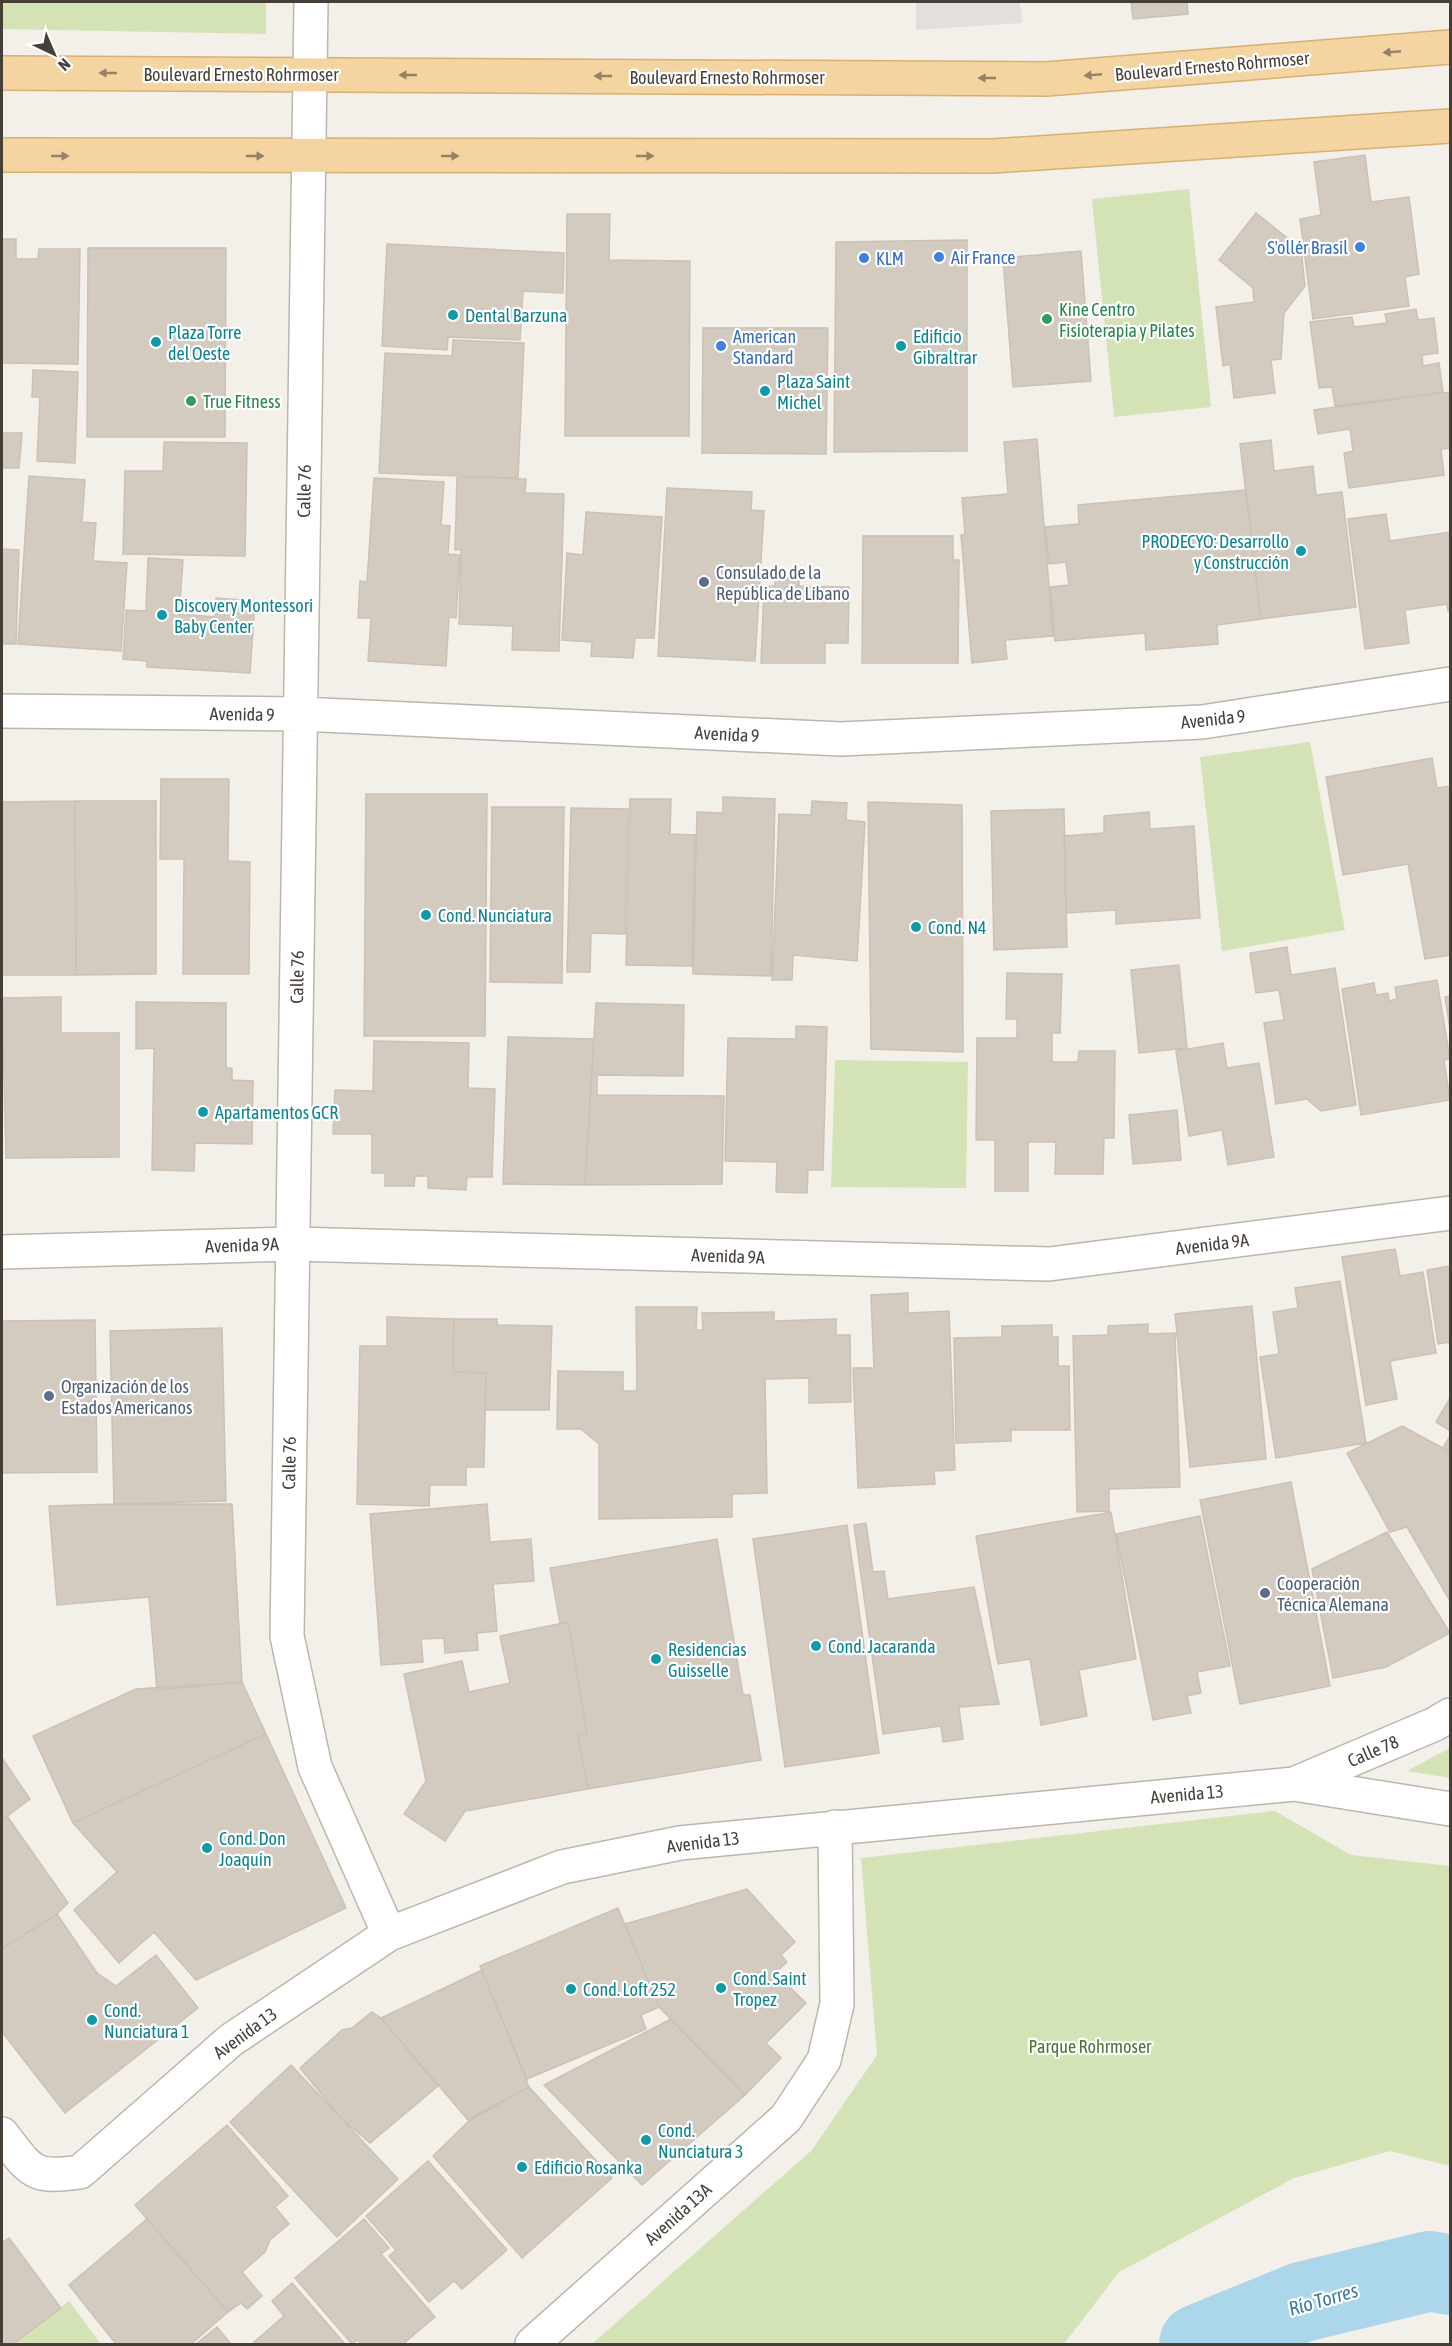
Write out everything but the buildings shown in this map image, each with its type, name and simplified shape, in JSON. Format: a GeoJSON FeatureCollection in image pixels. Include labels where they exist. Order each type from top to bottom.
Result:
{"type":"FeatureCollection","features":[{"type":"Feature","properties":{"kind":"main road","name":"Boulevard Ernesto Rohrmoser"},"geometry":{"type":"LineString","coordinates":[[2,73],[1046,79],[1450,47]]}},
{"type":"Feature","properties":{"kind":"main road"},"geometry":{"type":"LineString","coordinates":[[2,155],[992,156],[1450,126]]}},
{"type":"Feature","properties":{"kind":"street","name":"Calle 76"},"geometry":{"type":"LineString","coordinates":[[311,2],[287,1636],[315,1767],[389,1934]]}},
{"type":"Feature","properties":{"kind":"street","name":"Avenida 9"},"geometry":{"type":"LineString","coordinates":[[2,711],[301,714],[842,739],[1202,722],[1450,684]]}},
{"type":"Feature","properties":{"kind":"street","name":"Avenida 9A"},"geometry":{"type":"LineString","coordinates":[[2,1252],[293,1244],[1049,1264],[1450,1213]]}},
{"type":"Feature","properties":{"kind":"street","name":"Calle 78"},"geometry":{"type":"LineString","coordinates":[[1294,1784],[1435,1724],[1450,1715]]}},
{"type":"Feature","properties":{"kind":"street","name":"Avenida 13"},"geometry":{"type":"LineString","coordinates":[[2,2134],[26,2166],[48,2176],[80,2172],[231,2040],[389,1934],[561,1867],[680,1843],[1294,1784],[1450,1809]]}},
{"type":"Feature","properties":{"kind":"street","name":"Avenida 13A"},"geometry":{"type":"LineString","coordinates":[[532,2344],[786,2118],[824,2060],[837,2004],[835,1827]]}},
{"type":"Feature","properties":{"kind":"green space"},"geometry":{"type":"Polygon","coordinates":[[[2,2],[266,2],[266,34],[2,29],[2,2]]]}},
{"type":"Feature","properties":{"kind":"green space"},"geometry":{"type":"Polygon","coordinates":[[[1189,189],[1211,407],[1114,417],[1092,199],[1189,189]]]}},
{"type":"Feature","properties":{"kind":"green space"},"geometry":{"type":"Polygon","coordinates":[[[1310,742],[1345,930],[1222,951],[1200,757],[1310,742]]]}},
{"type":"Feature","properties":{"kind":"green space"},"geometry":{"type":"Polygon","coordinates":[[[835,1060],[968,1062],[966,1188],[831,1187],[835,1060]]]}},
{"type":"Feature","properties":{"kind":"green space"},"geometry":{"type":"Polygon","coordinates":[[[1450,1748],[1450,1778],[1407,1771],[1450,1748]]]}},
{"type":"Feature","properties":{"kind":"green space","name":"Parque Rohrmoser"},"geometry":{"type":"Polygon","coordinates":[[[1275,1811],[1351,1855],[1450,1866],[1450,2166],[1390,2151],[1294,2178],[1119,2272],[1064,2344],[592,2344],[812,2150],[877,2055],[861,1858],[1275,1811]]]}},
{"type":"Feature","properties":{"kind":"green space"},"geometry":{"type":"Polygon","coordinates":[[[69,2301],[101,2344],[13,2344],[69,2301]]]}},
{"type":"Feature","properties":{"kind":"shaded area"},"geometry":{"type":"Polygon","coordinates":[[[916,2],[1020,2],[1022,23],[916,30],[916,2]]]}},
{"type":"Feature","properties":{"kind":"waterway","name":"Río Torres"},"geometry":{"type":"LineString","coordinates":[[1199,2344],[1302,2302],[1430,2271],[1450,2275]]}},
{"type":"Feature","properties":{"kind":"place","name":"S'ollér Brasil"},"geometry":{"type":"Point","coordinates":[1360,247]}},
{"type":"Feature","properties":{"kind":"place","name":"Air France"},"geometry":{"type":"Point","coordinates":[939,257]}},
{"type":"Feature","properties":{"kind":"place","name":"KLM"},"geometry":{"type":"Point","coordinates":[864,258]}},
{"type":"Feature","properties":{"kind":"place","name":"Dental Barzuna"},"geometry":{"type":"Point","coordinates":[453,315]}},
{"type":"Feature","properties":{"kind":"place","name":"Kine Centro Fisioterapia y Pilates"},"geometry":{"type":"Point","coordinates":[1047,319]}},
{"type":"Feature","properties":{"kind":"place","name":"Plaza Torre del Oeste"},"geometry":{"type":"Point","coordinates":[156,342]}},
{"type":"Feature","properties":{"kind":"place","name":"American Standard"},"geometry":{"type":"Point","coordinates":[721,346]}},
{"type":"Feature","properties":{"kind":"place","name":"Edificio Gibraltrar"},"geometry":{"type":"Point","coordinates":[901,346]}},
{"type":"Feature","properties":{"kind":"place","name":"Plaza Saint Michel"},"geometry":{"type":"Point","coordinates":[765,391]}},
{"type":"Feature","properties":{"kind":"place","name":"True Fitness"},"geometry":{"type":"Point","coordinates":[191,401]}},
{"type":"Feature","properties":{"kind":"place","name":"PRODECYO: Desarrollo y Construcción"},"geometry":{"type":"Point","coordinates":[1301,551]}},
{"type":"Feature","properties":{"kind":"place","name":"Consulado de la República de Líbano"},"geometry":{"type":"Point","coordinates":[704,582]}},
{"type":"Feature","properties":{"kind":"place","name":"Discovery Montessori Baby Center"},"geometry":{"type":"Point","coordinates":[162,615]}},
{"type":"Feature","properties":{"kind":"place","name":"Cond. Nunciatura"},"geometry":{"type":"Point","coordinates":[426,915]}},
{"type":"Feature","properties":{"kind":"place","name":"Cond. N4"},"geometry":{"type":"Point","coordinates":[916,927]}},
{"type":"Feature","properties":{"kind":"place","name":"Apartamentos GCR"},"geometry":{"type":"Point","coordinates":[203,1112]}},
{"type":"Feature","properties":{"kind":"place","name":"Organización de los Estados Americanos"},"geometry":{"type":"Point","coordinates":[49,1396]}},
{"type":"Feature","properties":{"kind":"place","name":"Cooperación Técnica Alemana"},"geometry":{"type":"Point","coordinates":[1265,1593]}},
{"type":"Feature","properties":{"kind":"place","name":"Cond. Jacaranda"},"geometry":{"type":"Point","coordinates":[816,1646]}},
{"type":"Feature","properties":{"kind":"place","name":"Residencias Guisselle"},"geometry":{"type":"Point","coordinates":[656,1659]}},
{"type":"Feature","properties":{"kind":"place","name":"Cond. Don Joaquín"},"geometry":{"type":"Point","coordinates":[207,1848]}},
{"type":"Feature","properties":{"kind":"place","name":"Cond. Saint Tropez"},"geometry":{"type":"Point","coordinates":[721,1988]}},
{"type":"Feature","properties":{"kind":"place","name":"Cond. Loft 252"},"geometry":{"type":"Point","coordinates":[571,1989]}},
{"type":"Feature","properties":{"kind":"place","name":"Cond. Nunciatura 1"},"geometry":{"type":"Point","coordinates":[92,2020]}},
{"type":"Feature","properties":{"kind":"place","name":"Cond. Nunciatura 3"},"geometry":{"type":"Point","coordinates":[646,2140]}},
{"type":"Feature","properties":{"kind":"place","name":"Edificio Rosanka"},"geometry":{"type":"Point","coordinates":[522,2167]}}]}
